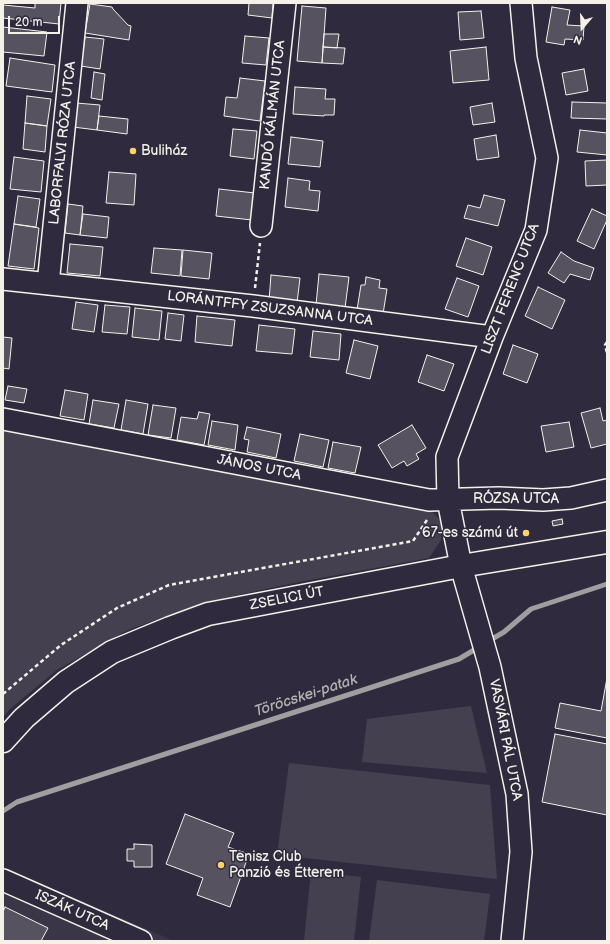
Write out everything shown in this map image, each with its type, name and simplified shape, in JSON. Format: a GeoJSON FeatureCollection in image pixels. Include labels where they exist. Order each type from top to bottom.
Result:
{"type":"FeatureCollection","features":[{"type":"Feature","properties":{"kind":"main road","name":"ZSELICI ÚT"},"geometry":{"type":"LineString","coordinates":[[3,741],[24,718],[66,682],[112,652],[208,614],[461,566],[607,542]]}},
{"type":"Feature","properties":{"kind":"street","name":"LABORFALVI RÓZA UTCA"},"geometry":{"type":"LineString","coordinates":[[48,284],[77,3]]}},
{"type":"Feature","properties":{"kind":"street","name":"KANDÓ KÁLMÁN UTCA"},"geometry":{"type":"LineString","coordinates":[[261,226],[285,3]]}},
{"type":"Feature","properties":{"kind":"street","name":"LISZT FERENC UTCA"},"geometry":{"type":"LineString","coordinates":[[438,500],[447,457],[492,337],[536,230],[547,158],[526,58],[521,3]]}},
{"type":"Feature","properties":{"kind":"street","name":"LORÁNTFFY ZSUZSANNA UTCA"},"geometry":{"type":"LineString","coordinates":[[3,279],[253,306],[492,337]]}},
{"type":"Feature","properties":{"kind":"street","name":"JÁNOS UTCA"},"geometry":{"type":"LineString","coordinates":[[3,419],[438,500]]}},
{"type":"Feature","properties":{"kind":"street","name":"RÓZSA UTCA"},"geometry":{"type":"LineString","coordinates":[[438,500],[470,498],[543,500],[571,498],[607,490]]}},
{"type":"Feature","properties":{"kind":"street"},"geometry":{"type":"LineString","coordinates":[[438,500],[461,566]]}},
{"type":"Feature","properties":{"kind":"street","name":"VASVÁRI PÁL UTCA"},"geometry":{"type":"LineString","coordinates":[[461,566],[490,667],[517,794],[521,852],[512,941]]}},
{"type":"Feature","properties":{"kind":"street","name":"ISZÁK UTCA"},"geometry":{"type":"LineString","coordinates":[[3,880],[141,941]]}},
{"type":"Feature","properties":{"kind":"path"},"geometry":{"type":"LineString","coordinates":[[253,306],[261,226]]}},
{"type":"Feature","properties":{"kind":"path"},"geometry":{"type":"LineString","coordinates":[[607,342],[604,344],[607,353]]}},
{"type":"Feature","properties":{"kind":"path"},"geometry":{"type":"LineString","coordinates":[[3,694],[61,645],[117,608],[169,585],[413,541],[438,500]]}},
{"type":"Feature","properties":{"kind":"shaded area"},"geometry":{"type":"Polygon","coordinates":[[[3,427],[425,504],[441,521],[441,540],[429,558],[294,583],[205,602],[128,630],[57,670],[10,709],[3,717],[3,427]]]}},
{"type":"Feature","properties":{"kind":"shaded area"},"geometry":{"type":"Polygon","coordinates":[[[471,706],[487,773],[362,762],[367,719],[471,706]]]}},
{"type":"Feature","properties":{"kind":"shaded area"},"geometry":{"type":"Polygon","coordinates":[[[289,763],[490,785],[497,879],[277,855],[289,763]]]}},
{"type":"Feature","properties":{"kind":"shaded area"},"geometry":{"type":"Polygon","coordinates":[[[3,867],[174,941],[3,941],[3,867]]]}},
{"type":"Feature","properties":{"kind":"shaded area"},"geometry":{"type":"Polygon","coordinates":[[[311,871],[361,877],[354,941],[304,941],[311,871]]]}},
{"type":"Feature","properties":{"kind":"shaded area"},"geometry":{"type":"Polygon","coordinates":[[[377,880],[490,894],[484,941],[369,941],[377,880]]]}},
{"type":"Feature","properties":{"kind":"building"},"geometry":{"type":"Polygon","coordinates":[[[35,3],[61,3],[59,24],[3,18],[3,5],[35,8],[35,3]]]}},
{"type":"Feature","properties":{"kind":"building"},"geometry":{"type":"Polygon","coordinates":[[[249,3],[273,3],[272,18],[248,15],[249,3]]]}},
{"type":"Feature","properties":{"kind":"building"},"geometry":{"type":"Polygon","coordinates":[[[90,4],[112,7],[128,25],[131,26],[129,40],[85,33],[90,4]]]}},
{"type":"Feature","properties":{"kind":"building"},"geometry":{"type":"Polygon","coordinates":[[[302,6],[326,8],[322,63],[297,61],[302,6]]]}},
{"type":"Feature","properties":{"kind":"building"},"geometry":{"type":"Polygon","coordinates":[[[552,7],[570,10],[567,25],[584,26],[583,40],[565,39],[564,45],[546,42],[552,7]]]}},
{"type":"Feature","properties":{"kind":"building"},"geometry":{"type":"Polygon","coordinates":[[[481,11],[484,38],[460,40],[458,12],[481,11]]]}},
{"type":"Feature","properties":{"kind":"building"},"geometry":{"type":"Polygon","coordinates":[[[3,27],[47,32],[44,56],[3,52],[3,27]]]}},
{"type":"Feature","properties":{"kind":"building"},"geometry":{"type":"Polygon","coordinates":[[[324,34],[339,34],[337,48],[323,47],[324,34]]]}},
{"type":"Feature","properties":{"kind":"building"},"geometry":{"type":"Polygon","coordinates":[[[245,36],[269,38],[266,65],[242,63],[245,36]]]}},
{"type":"Feature","properties":{"kind":"building"},"geometry":{"type":"Polygon","coordinates":[[[85,37],[104,39],[100,69],[81,66],[85,37]]]}},
{"type":"Feature","properties":{"kind":"building"},"geometry":{"type":"Polygon","coordinates":[[[323,47],[345,48],[343,64],[322,63],[323,47]]]}},
{"type":"Feature","properties":{"kind":"building"},"geometry":{"type":"Polygon","coordinates":[[[486,47],[489,80],[453,83],[450,51],[486,47]]]}},
{"type":"Feature","properties":{"kind":"building"},"geometry":{"type":"Polygon","coordinates":[[[10,58],[55,65],[52,92],[6,86],[10,58]]]}},
{"type":"Feature","properties":{"kind":"building"},"geometry":{"type":"Polygon","coordinates":[[[584,69],[588,91],[566,95],[562,73],[584,69]]]}},
{"type":"Feature","properties":{"kind":"building"},"geometry":{"type":"Polygon","coordinates":[[[94,72],[105,74],[102,100],[91,98],[94,72]]]}},
{"type":"Feature","properties":{"kind":"building"},"geometry":{"type":"Polygon","coordinates":[[[240,78],[265,81],[260,121],[224,116],[226,97],[237,98],[240,78]]]}},
{"type":"Feature","properties":{"kind":"building"},"geometry":{"type":"Polygon","coordinates":[[[295,87],[326,89],[325,99],[335,99],[334,115],[324,116],[293,114],[295,87]]]}},
{"type":"Feature","properties":{"kind":"building"},"geometry":{"type":"Polygon","coordinates":[[[27,96],[51,99],[47,126],[25,123],[27,96]]]}},
{"type":"Feature","properties":{"kind":"building"},"geometry":{"type":"Polygon","coordinates":[[[572,102],[607,103],[607,119],[571,118],[572,102]]]}},
{"type":"Feature","properties":{"kind":"building"},"geometry":{"type":"Polygon","coordinates":[[[76,103],[100,105],[97,130],[73,127],[76,103]]]}},
{"type":"Feature","properties":{"kind":"building"},"geometry":{"type":"Polygon","coordinates":[[[492,103],[495,122],[473,125],[470,107],[492,103]]]}},
{"type":"Feature","properties":{"kind":"building"},"geometry":{"type":"Polygon","coordinates":[[[99,116],[128,119],[127,134],[97,130],[99,116]]]}},
{"type":"Feature","properties":{"kind":"building"},"geometry":{"type":"Polygon","coordinates":[[[25,123],[47,126],[45,152],[23,149],[25,123]]]}},
{"type":"Feature","properties":{"kind":"building"},"geometry":{"type":"Polygon","coordinates":[[[233,129],[257,131],[254,159],[230,156],[233,129]]]}},
{"type":"Feature","properties":{"kind":"building"},"geometry":{"type":"Polygon","coordinates":[[[580,130],[607,133],[607,155],[577,152],[580,130]]]}},
{"type":"Feature","properties":{"kind":"building"},"geometry":{"type":"Polygon","coordinates":[[[496,135],[499,157],[477,160],[474,139],[496,135]]]}},
{"type":"Feature","properties":{"kind":"building"},"geometry":{"type":"Polygon","coordinates":[[[291,137],[323,141],[320,167],[288,164],[291,137]]]}},
{"type":"Feature","properties":{"kind":"building"},"geometry":{"type":"Polygon","coordinates":[[[14,157],[44,161],[41,192],[10,189],[14,157]]]}},
{"type":"Feature","properties":{"kind":"building"},"geometry":{"type":"Polygon","coordinates":[[[607,160],[607,185],[586,186],[585,161],[607,160]]]}},
{"type":"Feature","properties":{"kind":"building"},"geometry":{"type":"Polygon","coordinates":[[[109,172],[136,174],[134,205],[106,203],[109,172]]]}},
{"type":"Feature","properties":{"kind":"building"},"geometry":{"type":"Polygon","coordinates":[[[288,178],[310,181],[309,190],[320,191],[318,211],[285,207],[288,178]]]}},
{"type":"Feature","properties":{"kind":"building"},"geometry":{"type":"Polygon","coordinates":[[[219,189],[255,193],[252,220],[216,216],[219,189]]]}},
{"type":"Feature","properties":{"kind":"building"},"geometry":{"type":"Polygon","coordinates":[[[484,195],[505,200],[498,226],[464,218],[468,205],[480,208],[484,195]]]}},
{"type":"Feature","properties":{"kind":"building"},"geometry":{"type":"Polygon","coordinates":[[[18,196],[40,199],[36,227],[14,224],[18,196]]]}},
{"type":"Feature","properties":{"kind":"building"},"geometry":{"type":"Polygon","coordinates":[[[68,204],[83,206],[80,235],[65,233],[68,204]]]}},
{"type":"Feature","properties":{"kind":"building"},"geometry":{"type":"Polygon","coordinates":[[[592,209],[607,216],[607,220],[594,249],[577,241],[592,209]]]}},
{"type":"Feature","properties":{"kind":"building"},"geometry":{"type":"Polygon","coordinates":[[[83,214],[109,217],[107,238],[80,235],[83,214]]]}},
{"type":"Feature","properties":{"kind":"building"},"geometry":{"type":"Polygon","coordinates":[[[14,224],[39,228],[34,269],[8,266],[14,224]]]}},
{"type":"Feature","properties":{"kind":"building"},"geometry":{"type":"Polygon","coordinates":[[[466,238],[492,247],[483,275],[456,266],[466,238]]]}},
{"type":"Feature","properties":{"kind":"building"},"geometry":{"type":"Polygon","coordinates":[[[70,244],[103,247],[100,276],[67,273],[70,244]]]}},
{"type":"Feature","properties":{"kind":"building"},"geometry":{"type":"Polygon","coordinates":[[[154,248],[182,250],[180,276],[151,273],[154,248]]]}},
{"type":"Feature","properties":{"kind":"building"},"geometry":{"type":"Polygon","coordinates":[[[183,250],[212,253],[209,279],[181,276],[183,250]]]}},
{"type":"Feature","properties":{"kind":"building"},"geometry":{"type":"Polygon","coordinates":[[[561,252],[574,261],[594,268],[590,280],[570,274],[564,283],[548,273],[561,252]]]}},
{"type":"Feature","properties":{"kind":"building"},"geometry":{"type":"Polygon","coordinates":[[[319,274],[349,277],[345,308],[316,305],[319,274]]]}},
{"type":"Feature","properties":{"kind":"building"},"geometry":{"type":"Polygon","coordinates":[[[271,275],[300,278],[297,303],[269,301],[271,275]]]}},
{"type":"Feature","properties":{"kind":"building"},"geometry":{"type":"Polygon","coordinates":[[[366,277],[380,280],[379,288],[387,289],[383,314],[357,310],[361,285],[365,285],[366,277]]]}},
{"type":"Feature","properties":{"kind":"building"},"geometry":{"type":"Polygon","coordinates":[[[457,278],[479,286],[468,317],[445,309],[457,278]]]}},
{"type":"Feature","properties":{"kind":"building"},"geometry":{"type":"Polygon","coordinates":[[[538,287],[565,300],[552,329],[525,316],[538,287]]]}},
{"type":"Feature","properties":{"kind":"building"},"geometry":{"type":"Polygon","coordinates":[[[76,302],[98,305],[94,332],[72,329],[76,302]]]}},
{"type":"Feature","properties":{"kind":"building"},"geometry":{"type":"Polygon","coordinates":[[[105,305],[130,307],[127,334],[102,332],[105,305]]]}},
{"type":"Feature","properties":{"kind":"building"},"geometry":{"type":"Polygon","coordinates":[[[135,308],[162,311],[159,340],[132,337],[135,308]]]}},
{"type":"Feature","properties":{"kind":"building"},"geometry":{"type":"Polygon","coordinates":[[[168,313],[184,315],[181,341],[165,339],[168,313]]]}},
{"type":"Feature","properties":{"kind":"building"},"geometry":{"type":"Polygon","coordinates":[[[197,316],[235,320],[232,346],[195,342],[197,316]]]}},
{"type":"Feature","properties":{"kind":"building"},"geometry":{"type":"Polygon","coordinates":[[[259,325],[295,329],[292,354],[256,351],[259,325]]]}},
{"type":"Feature","properties":{"kind":"building"},"geometry":{"type":"Polygon","coordinates":[[[313,331],[341,334],[339,360],[310,357],[313,331]]]}},
{"type":"Feature","properties":{"kind":"building"},"geometry":{"type":"Polygon","coordinates":[[[3,337],[12,338],[9,369],[3,368],[3,337]]]}},
{"type":"Feature","properties":{"kind":"building"},"geometry":{"type":"Polygon","coordinates":[[[354,340],[378,346],[370,379],[346,373],[354,340]]]}},
{"type":"Feature","properties":{"kind":"building"},"geometry":{"type":"Polygon","coordinates":[[[513,345],[538,354],[527,383],[503,374],[513,345]]]}},
{"type":"Feature","properties":{"kind":"building"},"geometry":{"type":"Polygon","coordinates":[[[427,355],[454,364],[444,391],[418,382],[427,355]]]}},
{"type":"Feature","properties":{"kind":"building"},"geometry":{"type":"Polygon","coordinates":[[[8,386],[27,389],[24,403],[5,400],[8,386]]]}},
{"type":"Feature","properties":{"kind":"building"},"geometry":{"type":"Polygon","coordinates":[[[65,390],[88,394],[84,420],[60,416],[65,390]]]}},
{"type":"Feature","properties":{"kind":"building"},"geometry":{"type":"Polygon","coordinates":[[[93,400],[119,404],[114,428],[89,424],[93,400]]]}},
{"type":"Feature","properties":{"kind":"building"},"geometry":{"type":"Polygon","coordinates":[[[126,400],[148,404],[143,434],[121,430],[126,400]]]}},
{"type":"Feature","properties":{"kind":"building"},"geometry":{"type":"Polygon","coordinates":[[[153,405],[176,408],[171,438],[148,435],[153,405]]]}},
{"type":"Feature","properties":{"kind":"building"},"geometry":{"type":"Polygon","coordinates":[[[600,408],[603,421],[607,420],[607,444],[591,448],[581,413],[600,408]]]}},
{"type":"Feature","properties":{"kind":"building"},"geometry":{"type":"Polygon","coordinates":[[[199,412],[210,414],[204,445],[177,440],[181,417],[197,419],[199,412]]]}},
{"type":"Feature","properties":{"kind":"building"},"geometry":{"type":"Polygon","coordinates":[[[212,421],[238,425],[235,450],[208,445],[212,421]]]}},
{"type":"Feature","properties":{"kind":"building"},"geometry":{"type":"Polygon","coordinates":[[[569,422],[574,447],[546,452],[541,426],[569,422]]]}},
{"type":"Feature","properties":{"kind":"building"},"geometry":{"type":"Polygon","coordinates":[[[412,425],[426,448],[416,454],[419,459],[407,466],[404,461],[392,468],[378,445],[412,425]]]}},
{"type":"Feature","properties":{"kind":"building"},"geometry":{"type":"Polygon","coordinates":[[[247,427],[281,434],[276,458],[247,452],[249,440],[244,439],[247,427]]]}},
{"type":"Feature","properties":{"kind":"building"},"geometry":{"type":"Polygon","coordinates":[[[300,434],[329,440],[323,467],[294,461],[300,434]]]}},
{"type":"Feature","properties":{"kind":"building"},"geometry":{"type":"Polygon","coordinates":[[[333,442],[361,447],[355,473],[328,468],[333,442]]]}},
{"type":"Feature","properties":{"kind":"building"},"geometry":{"type":"Polygon","coordinates":[[[562,519],[563,524],[553,526],[552,521],[562,519]]]}},
{"type":"Feature","properties":{"kind":"building"},"geometry":{"type":"Polygon","coordinates":[[[607,678],[607,738],[555,728],[560,703],[601,711],[607,678]]]}},
{"type":"Feature","properties":{"kind":"building"},"geometry":{"type":"Polygon","coordinates":[[[555,734],[607,744],[607,815],[542,802],[555,734]]]}},
{"type":"Feature","properties":{"kind":"building"},"geometry":{"type":"Polygon","coordinates":[[[185,814],[234,833],[228,847],[249,854],[230,907],[197,895],[203,878],[166,864],[185,814]]]}},
{"type":"Feature","properties":{"kind":"building"},"geometry":{"type":"Polygon","coordinates":[[[134,844],[152,845],[152,867],[134,867],[134,861],[127,861],[127,849],[134,849],[134,844]]]}},
{"type":"Feature","properties":{"kind":"building"},"geometry":{"type":"Polygon","coordinates":[[[5,907],[48,928],[41,941],[3,941],[3,912],[5,907]]]}},
{"type":"Feature","properties":{"kind":"waterway","name":"Töröcskei-patak"},"geometry":{"type":"LineString","coordinates":[[487,642],[504,632],[531,609],[607,584]]}},
{"type":"Feature","properties":{"kind":"waterway","name":"Töröcskei-patak"},"geometry":{"type":"LineString","coordinates":[[3,811],[17,802],[459,659],[479,647]]}},
{"type":"Feature","properties":{"kind":"place","name":"Buliház"},"geometry":{"type":"Point","coordinates":[133,151]}},
{"type":"Feature","properties":{"kind":"place","name":"67-es számú út"},"geometry":{"type":"Point","coordinates":[526,533]}},
{"type":"Feature","properties":{"kind":"place","name":"Tenisz Club Panzió és Étterem"},"geometry":{"type":"Point","coordinates":[221,865]}}]}
